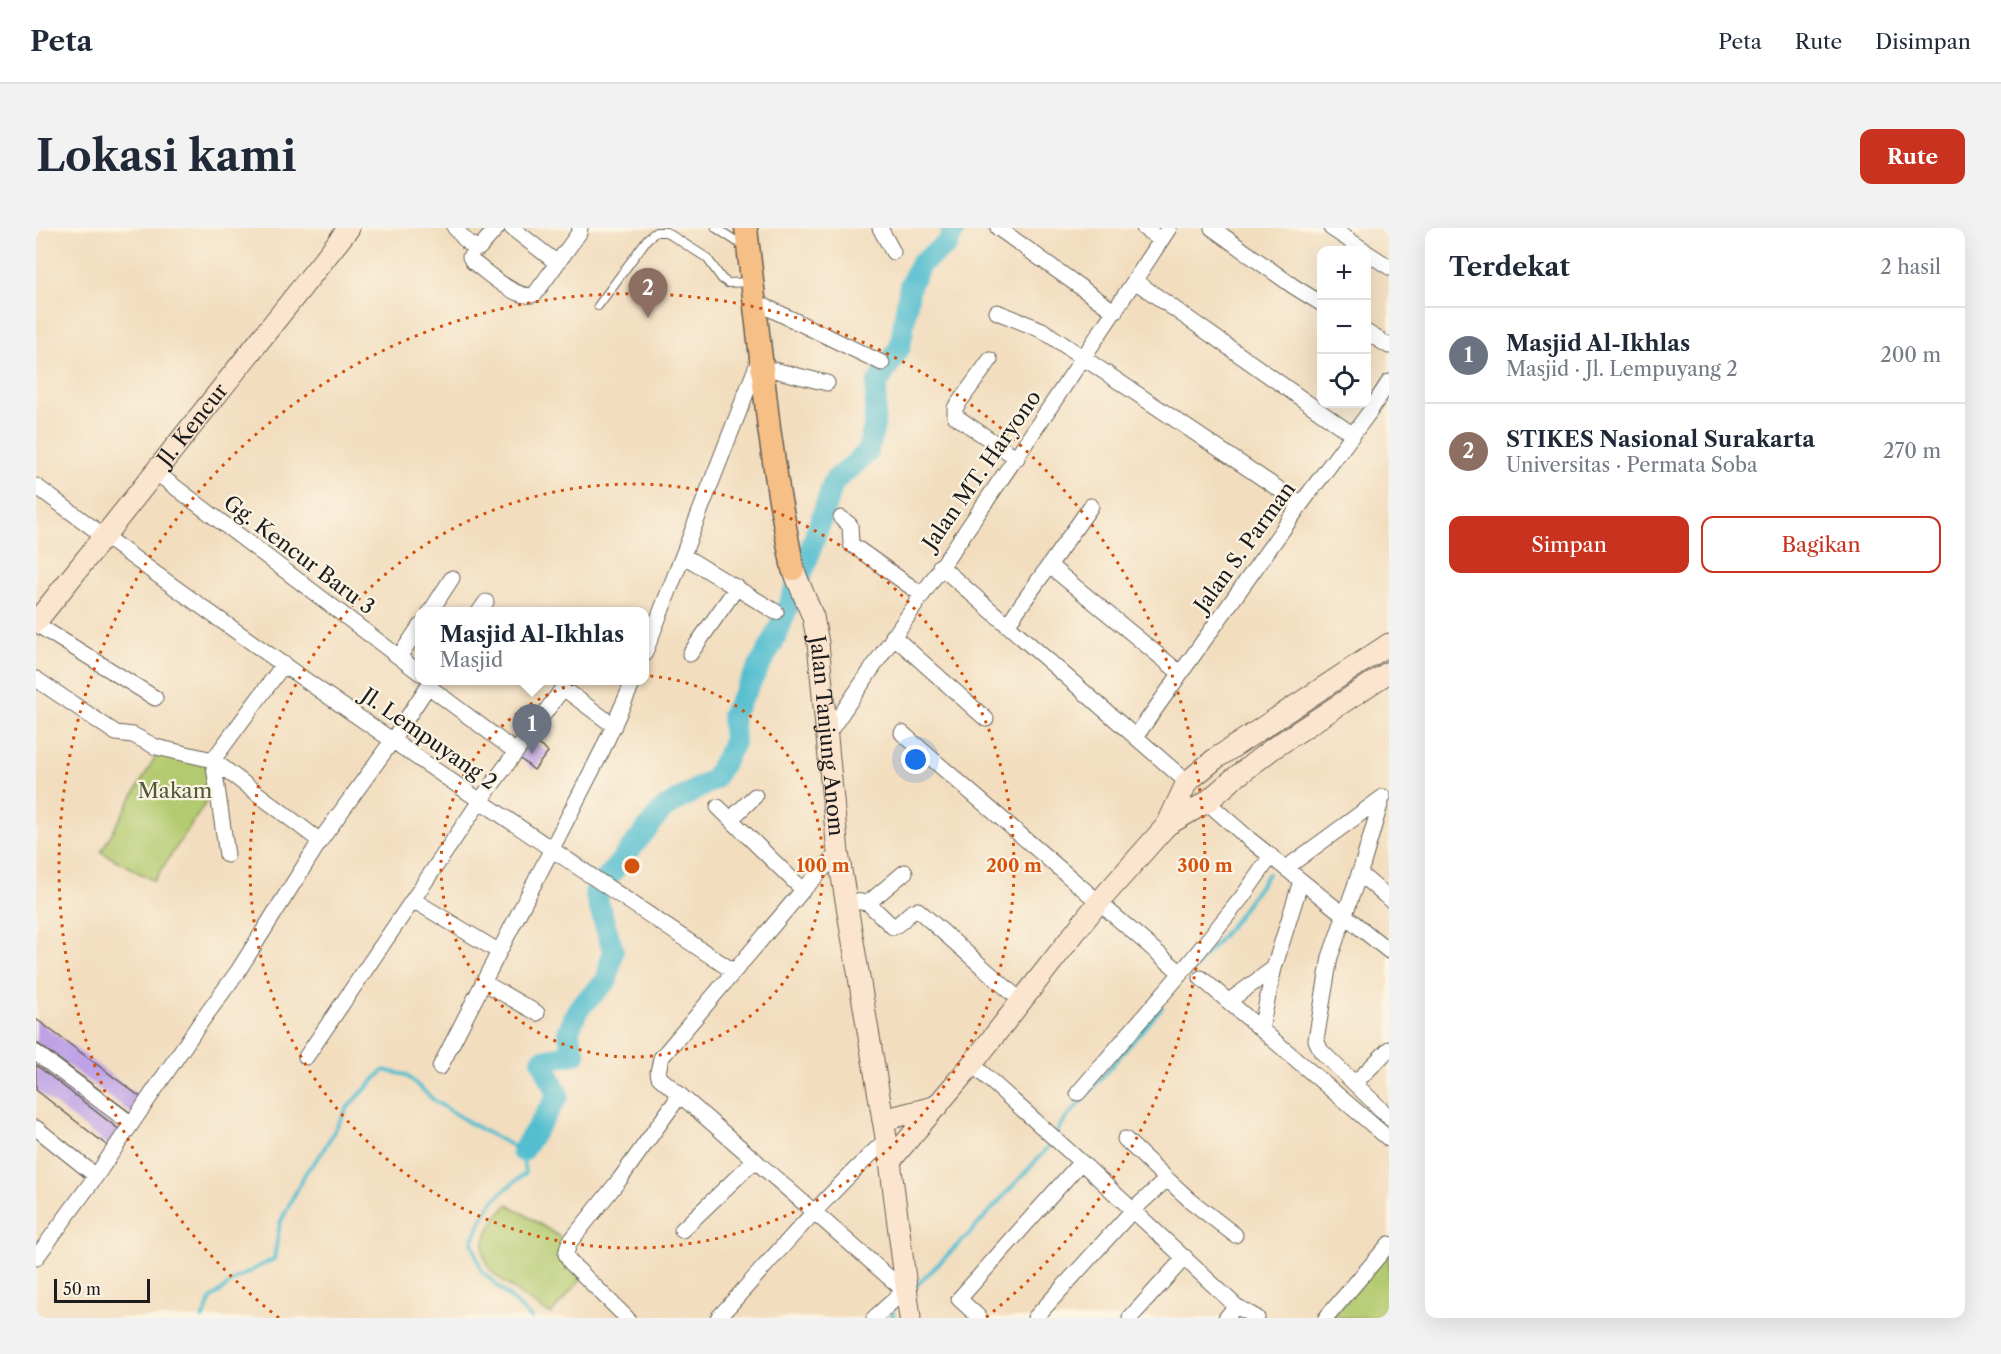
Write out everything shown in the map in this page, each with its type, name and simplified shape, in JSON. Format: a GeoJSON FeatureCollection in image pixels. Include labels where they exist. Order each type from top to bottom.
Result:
{"type":"FeatureCollection","features":[{"type":"Feature","properties":{"kind":"main road","name":"Jalan Tanjung Anom"},"geometry":{"type":"LineString","coordinates":[[747,238],[779,495],[797,579]]}},
{"type":"Feature","properties":{"kind":"street","name":"Jl. Kencur"},"geometry":{"type":"LineString","coordinates":[[36,623],[154,471],[349,228]]}},
{"type":"Feature","properties":{"kind":"street"},"geometry":{"type":"LineString","coordinates":[[455,228],[468,243],[479,248],[497,228]]}},
{"type":"Feature","properties":{"kind":"street"},"geometry":{"type":"LineString","coordinates":[[512,228],[557,263]]}},
{"type":"Feature","properties":{"kind":"street"},"geometry":{"type":"LineString","coordinates":[[470,257],[473,262],[523,296],[529,297],[535,294],[579,233],[580,228]]}},
{"type":"Feature","properties":{"kind":"street"},"geometry":{"type":"LineString","coordinates":[[880,228],[893,252]]}},
{"type":"Feature","properties":{"kind":"street"},"geometry":{"type":"LineString","coordinates":[[998,228],[1115,312]]}},
{"type":"Feature","properties":{"kind":"street"},"geometry":{"type":"LineString","coordinates":[[1144,228],[1165,234]]}},
{"type":"Feature","properties":{"kind":"street"},"geometry":{"type":"LineString","coordinates":[[1212,228],[1317,301]]}},
{"type":"Feature","properties":{"kind":"street"},"geometry":{"type":"LineString","coordinates":[[1331,228],[1358,246]]}},
{"type":"Feature","properties":{"kind":"street","name":"Jalan MT. Haryono"},"geometry":{"type":"LineString","coordinates":[[827,735],[940,566],[1017,458],[1165,234]]}},
{"type":"Feature","properties":{"kind":"street"},"geometry":{"type":"LineString","coordinates":[[1371,255],[1389,267]]}},
{"type":"Feature","properties":{"kind":"street"},"geometry":{"type":"LineString","coordinates":[[1135,281],[1353,435]]}},
{"type":"Feature","properties":{"kind":"street"},"geometry":{"type":"LineString","coordinates":[[753,292],[882,363]]}},
{"type":"Feature","properties":{"kind":"street"},"geometry":{"type":"LineString","coordinates":[[997,312],[1042,330],[1301,504]]}},
{"type":"Feature","properties":{"kind":"street"},"geometry":{"type":"LineString","coordinates":[[1371,335],[1389,346]]}},
{"type":"Feature","properties":{"kind":"street"},"geometry":{"type":"LineString","coordinates":[[990,360],[956,408],[955,416],[1017,458]]}},
{"type":"Feature","properties":{"kind":"street"},"geometry":{"type":"LineString","coordinates":[[649,645],[761,364],[782,372],[827,383]]}},
{"type":"Feature","properties":{"kind":"street","name":"Jalan S. Parman"},"geometry":{"type":"LineString","coordinates":[[1136,736],[1389,382]]}},
{"type":"Feature","properties":{"kind":"street","name":"Gg. Kencur Baru 3"},"geometry":{"type":"LineString","coordinates":[[154,471],[415,670]]}},
{"type":"Feature","properties":{"kind":"street","name":"Jl. Lempuyang 2"},"geometry":{"type":"LineString","coordinates":[[36,486],[104,537],[392,741],[733,971]]}},
{"type":"Feature","properties":{"kind":"street"},"geometry":{"type":"LineString","coordinates":[[1007,625],[1091,506]]}},
{"type":"Feature","properties":{"kind":"street"},"geometry":{"type":"LineString","coordinates":[[841,518],[850,525],[850,541],[854,547],[921,594]]}},
{"type":"Feature","properties":{"kind":"street"},"geometry":{"type":"LineString","coordinates":[[684,556],[776,612]]}},
{"type":"Feature","properties":{"kind":"street"},"geometry":{"type":"LineString","coordinates":[[940,566],[1136,736],[1207,802],[1389,951]]}},
{"type":"Feature","properties":{"kind":"street"},"geometry":{"type":"LineString","coordinates":[[1050,566],[1180,673]]}},
{"type":"Feature","properties":{"kind":"street"},"geometry":{"type":"LineString","coordinates":[[433,607],[452,578]]}},
{"type":"Feature","properties":{"kind":"street","name":"Jalan Tanjung Anom"},"geometry":{"type":"LineString","coordinates":[[797,579],[813,617],[818,643],[838,853],[890,1161],[910,1318]]}},
{"type":"Feature","properties":{"kind":"street"},"geometry":{"type":"LineString","coordinates":[[690,654],[737,587]]}},
{"type":"Feature","properties":{"kind":"street"},"geometry":{"type":"LineString","coordinates":[[36,623],[155,698]]}},
{"type":"Feature","properties":{"kind":"street"},"geometry":{"type":"LineString","coordinates":[[399,657],[415,634]]}},
{"type":"Feature","properties":{"kind":"street"},"geometry":{"type":"LineString","coordinates":[[893,636],[987,719]]}},
{"type":"Feature","properties":{"kind":"street"},"geometry":{"type":"LineString","coordinates":[[890,1161],[972,1064],[1098,903],[1167,825],[1187,782],[1225,753],[1389,644]]}},
{"type":"Feature","properties":{"kind":"street"},"geometry":{"type":"LineString","coordinates":[[227,855],[213,760],[284,664]]}},
{"type":"Feature","properties":{"kind":"street"},"geometry":{"type":"LineString","coordinates":[[1167,825],[1207,802],[1272,750],[1389,672]]}},
{"type":"Feature","properties":{"kind":"street"},"geometry":{"type":"LineString","coordinates":[[36,679],[116,733],[134,735],[156,747],[213,760],[320,841]]}},
{"type":"Feature","properties":{"kind":"street"},"geometry":{"type":"LineString","coordinates":[[36,1258],[96,1176],[234,976],[320,841],[392,741],[425,685]]}},
{"type":"Feature","properties":{"kind":"street","name":"Gg. Kencur Baru 3"},"geometry":{"type":"LineString","coordinates":[[434,685],[516,752]]}},
{"type":"Feature","properties":{"kind":"street"},"geometry":{"type":"LineString","coordinates":[[440,1067],[614,726],[632,685]]}},
{"type":"Feature","properties":{"kind":"street"},"geometry":{"type":"LineString","coordinates":[[306,1057],[480,801],[562,688],[614,726]]}},
{"type":"Feature","properties":{"kind":"street"},"geometry":{"type":"LineString","coordinates":[[902,733],[1181,974]]}},
{"type":"Feature","properties":{"kind":"street"},"geometry":{"type":"LineString","coordinates":[[1286,868],[1385,794]]}},
{"type":"Feature","properties":{"kind":"street"},"geometry":{"type":"LineString","coordinates":[[1385,794],[1330,957],[1317,1040],[1321,1052],[1389,1117]]}},
{"type":"Feature","properties":{"kind":"street"},"geometry":{"type":"LineString","coordinates":[[731,819],[755,796]]}},
{"type":"Feature","properties":{"kind":"street"},"geometry":{"type":"LineString","coordinates":[[718,807],[803,890]]}},
{"type":"Feature","properties":{"kind":"street"},"geometry":{"type":"LineString","coordinates":[[838,853],[733,971],[661,1058],[658,1065],[659,1077],[814,1210],[905,1292],[874,1318]]}},
{"type":"Feature","properties":{"kind":"street"},"geometry":{"type":"LineString","coordinates":[[1078,1093],[1181,974],[1243,896],[1271,856]]}},
{"type":"Feature","properties":{"kind":"street"},"geometry":{"type":"LineString","coordinates":[[868,903],[905,872]]}},
{"type":"Feature","properties":{"kind":"street"},"geometry":{"type":"LineString","coordinates":[[1359,873],[1389,900]]}},
{"type":"Feature","properties":{"kind":"street"},"geometry":{"type":"LineString","coordinates":[[1260,1029],[1274,968],[1301,881]]}},
{"type":"Feature","properties":{"kind":"street"},"geometry":{"type":"LineString","coordinates":[[413,900],[498,951]]}},
{"type":"Feature","properties":{"kind":"street"},"geometry":{"type":"LineString","coordinates":[[846,900],[868,903],[893,927],[912,911],[918,910],[1021,1001]]}},
{"type":"Feature","properties":{"kind":"street"},"geometry":{"type":"LineString","coordinates":[[1229,1001],[1274,968]]}},
{"type":"Feature","properties":{"kind":"street"},"geometry":{"type":"LineString","coordinates":[[1201,978],[1389,1139]]}},
{"type":"Feature","properties":{"kind":"street"},"geometry":{"type":"LineString","coordinates":[[483,982],[537,1013]]}},
{"type":"Feature","properties":{"kind":"street"},"geometry":{"type":"LineString","coordinates":[[1355,1083],[1389,1049]]}},
{"type":"Feature","properties":{"kind":"street"},"geometry":{"type":"LineString","coordinates":[[36,1053],[126,1120]]}},
{"type":"Feature","properties":{"kind":"street"},"geometry":{"type":"LineString","coordinates":[[972,1064],[1236,1306],[1257,1318]]}},
{"type":"Feature","properties":{"kind":"street"},"geometry":{"type":"LineString","coordinates":[[627,1318],[570,1262],[566,1254],[569,1244],[620,1179],[680,1095]]}},
{"type":"Feature","properties":{"kind":"street"},"geometry":{"type":"LineString","coordinates":[[718,1318],[851,1172],[884,1130],[938,1106]]}},
{"type":"Feature","properties":{"kind":"street"},"geometry":{"type":"LineString","coordinates":[[36,1128],[96,1176]]}},
{"type":"Feature","properties":{"kind":"street"},"geometry":{"type":"LineString","coordinates":[[1125,1139],[1191,1201],[1235,1235]]}},
{"type":"Feature","properties":{"kind":"street"},"geometry":{"type":"LineString","coordinates":[[682,1230],[755,1160]]}},
{"type":"Feature","properties":{"kind":"street"},"geometry":{"type":"LineString","coordinates":[[980,1318],[959,1299],[1081,1162]]}},
{"type":"Feature","properties":{"kind":"street"},"geometry":{"type":"LineString","coordinates":[[1035,1318],[1133,1210],[1167,1179]]}},
{"type":"Feature","properties":{"kind":"street"},"geometry":{"type":"LineString","coordinates":[[1326,1318],[1389,1244]]}},
{"type":"Feature","properties":{"kind":"street"},"geometry":{"type":"LineString","coordinates":[[1130,1318],[1185,1257]]}},
{"type":"Feature","properties":{"kind":"street"},"geometry":{"type":"LineString","coordinates":[[1226,1318],[1236,1306]]}},
{"type":"Feature","properties":{"kind":"lane"},"geometry":{"type":"LineString","coordinates":[[716,228],[747,238]]}},
{"type":"Feature","properties":{"kind":"lane"},"geometry":{"type":"LineString","coordinates":[[598,306],[648,238],[656,232],[666,232],[707,258],[728,284],[753,292]]}},
{"type":"Feature","properties":{"kind":"green space","name":"Makam"},"geometry":{"type":"Polygon","coordinates":[[[158,752],[209,763],[212,797],[207,798],[154,881],[101,852],[158,752]]]}},
{"type":"Feature","properties":{"kind":"green space"},"geometry":{"type":"Polygon","coordinates":[[[508,1204],[568,1242],[582,1278],[551,1314],[526,1299],[499,1278],[488,1266],[484,1249],[487,1233],[508,1204]]]}},
{"type":"Feature","properties":{"kind":"green space"},"geometry":{"type":"Polygon","coordinates":[[[1389,1253],[1389,1318],[1331,1318],[1389,1253]]]}},
{"type":"Feature","properties":{"kind":"building"},"geometry":{"type":"Polygon","coordinates":[[[531,739],[548,752],[534,770],[517,756],[531,739]]]}},
{"type":"Feature","properties":{"kind":"building"},"geometry":{"type":"Polygon","coordinates":[[[36,1019],[143,1099],[132,1114],[36,1042],[36,1019]]]}},
{"type":"Feature","properties":{"kind":"building"},"geometry":{"type":"Polygon","coordinates":[[[36,1065],[121,1131],[109,1147],[36,1090],[36,1065]]]}},
{"type":"Feature","properties":{"kind":"waterway"},"geometry":{"type":"LineString","coordinates":[[522,1151],[558,1096],[542,1060],[575,1054],[568,1032],[578,1009],[607,980],[613,950],[595,893],[663,809],[714,779],[734,743],[732,715],[773,642],[806,563],[834,481],[867,453],[874,427],[877,384],[900,347],[910,285],[921,263],[947,244],[955,228]]}},
{"type":"Feature","properties":{"kind":"waterway"},"geometry":{"type":"LineString","coordinates":[[1190,974],[1233,923],[1268,874]]}},
{"type":"Feature","properties":{"kind":"waterway"},"geometry":{"type":"LineString","coordinates":[[1056,1135],[1060,1126],[1162,1007]]}},
{"type":"Feature","properties":{"kind":"waterway"},"geometry":{"type":"LineString","coordinates":[[203,1318],[211,1299],[237,1278],[274,1259],[280,1223],[306,1172],[321,1154],[348,1107],[384,1070],[406,1075],[436,1102],[522,1151],[525,1174],[505,1189],[492,1203],[472,1242],[481,1270],[531,1318]]}},
{"type":"Feature","properties":{"kind":"waterway"},"geometry":{"type":"LineString","coordinates":[[913,1289],[972,1231],[1053,1142]]}},
{"type":"Feature","properties":{"kind":"waterway"},"geometry":{"type":"LineString","coordinates":[[892,1308],[893,1318]]}},
{"type":"Feature","properties":{"kind":"place","name":"STIKES Nasional Surakarta"},"geometry":{"type":"Point","coordinates":[648,318]}},
{"type":"Feature","properties":{"kind":"place","name":"Masjid Al-Ikhlas"},"geometry":{"type":"Point","coordinates":[532,754]}}]}
